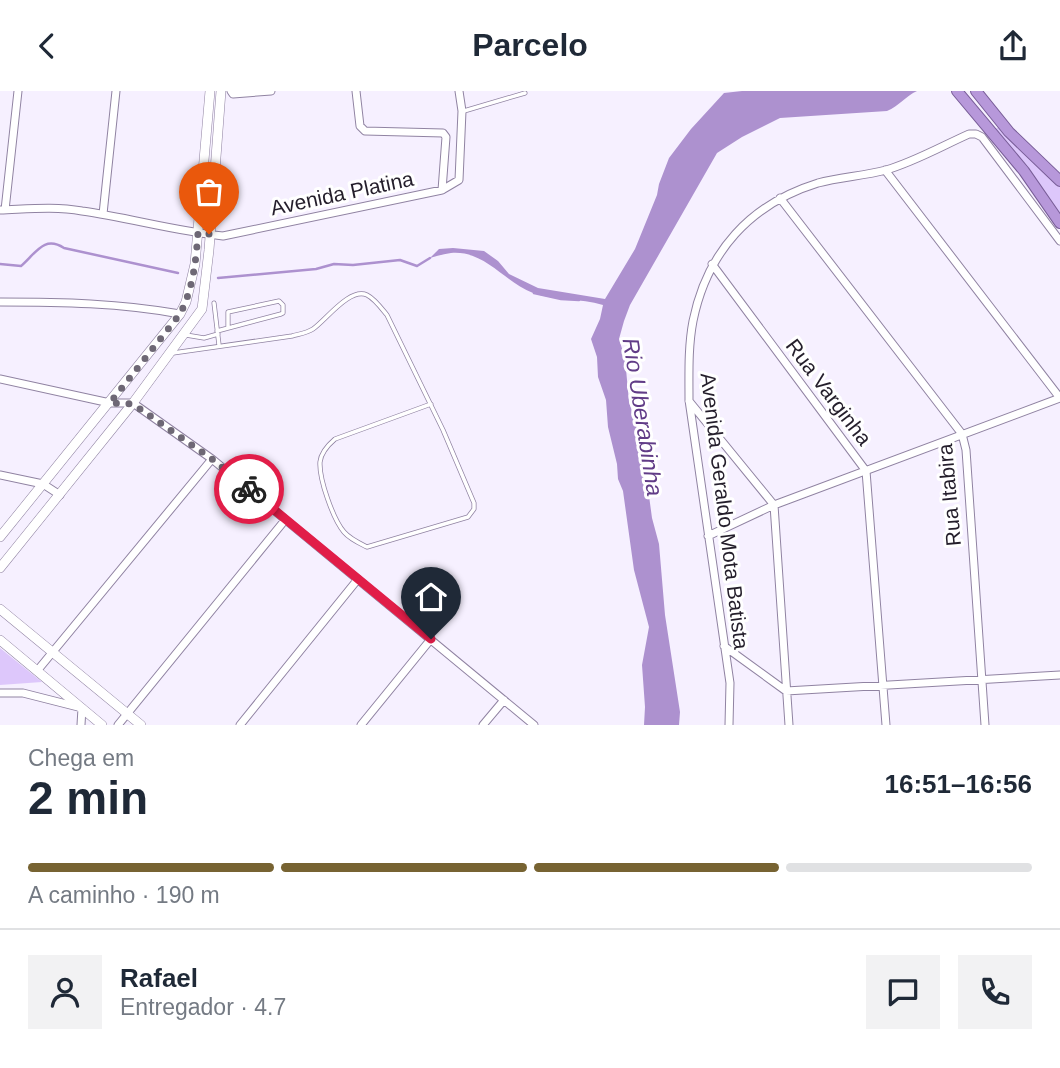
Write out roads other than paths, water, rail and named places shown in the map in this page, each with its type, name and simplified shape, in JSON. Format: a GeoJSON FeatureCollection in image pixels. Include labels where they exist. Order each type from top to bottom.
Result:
{"type":"FeatureCollection","features":[{"type":"Feature","properties":{"kind":"highway"},"geometry":{"type":"LineString","coordinates":[[957,91],[1024,171],[1060,223]]}},
{"type":"Feature","properties":{"kind":"highway"},"geometry":{"type":"LineString","coordinates":[[976,91],[1009,132],[1060,181]]}},
{"type":"Feature","properties":{"kind":"street"},"geometry":{"type":"LineString","coordinates":[[2,210],[18,91]]}},
{"type":"Feature","properties":{"kind":"street"},"geometry":{"type":"LineString","coordinates":[[103,214],[116,91]]}},
{"type":"Feature","properties":{"kind":"street"},"geometry":{"type":"LineString","coordinates":[[0,537],[110,403],[180,314],[186,302],[194,269],[198,233],[209,91]]}},
{"type":"Feature","properties":{"kind":"street"},"geometry":{"type":"LineString","coordinates":[[0,568],[133,404],[202,310],[221,91]]}},
{"type":"Feature","properties":{"kind":"street"},"geometry":{"type":"LineString","coordinates":[[231,91],[233,94],[271,91]]}},
{"type":"Feature","properties":{"kind":"street"},"geometry":{"type":"LineString","coordinates":[[356,91],[360,127],[365,131],[443,133],[446,137],[442,190]]}},
{"type":"Feature","properties":{"kind":"street"},"geometry":{"type":"LineString","coordinates":[[442,190],[459,180],[462,111],[459,91]]}},
{"type":"Feature","properties":{"kind":"street","name":"Avenida Geraldo Mota Batista"},"geometry":{"type":"LineString","coordinates":[[729,725],[730,683],[689,400],[689,354],[693,322],[700,293],[712,264],[744,225],[766,205],[818,183],[885,170],[969,134],[982,137],[1060,241]]}},
{"type":"Feature","properties":{"kind":"street"},"geometry":{"type":"LineString","coordinates":[[708,536],[774,505],[1060,398],[885,170]]}},
{"type":"Feature","properties":{"kind":"street","name":"Avenida Platina"},"geometry":{"type":"LineString","coordinates":[[2,210],[54,208],[223,236],[442,190]]}},
{"type":"Feature","properties":{"kind":"street","name":"Rua Itabira"},"geometry":{"type":"LineString","coordinates":[[780,198],[962,434],[966,450],[985,725]]}},
{"type":"Feature","properties":{"kind":"street","name":"Rua Varginha"},"geometry":{"type":"LineString","coordinates":[[712,264],[866,471],[886,725]]}},
{"type":"Feature","properties":{"kind":"street"},"geometry":{"type":"LineString","coordinates":[[0,302],[95,303],[136,306],[180,314]]}},
{"type":"Feature","properties":{"kind":"street"},"geometry":{"type":"LineString","coordinates":[[158,342],[170,353]]}},
{"type":"Feature","properties":{"kind":"street"},"geometry":{"type":"LineString","coordinates":[[0,379],[110,403],[133,404],[212,459],[534,725]]}},
{"type":"Feature","properties":{"kind":"street"},"geometry":{"type":"LineString","coordinates":[[689,400],[774,505],[789,725]]}},
{"type":"Feature","properties":{"kind":"street"},"geometry":{"type":"LineString","coordinates":[[37,671],[212,459]]}},
{"type":"Feature","properties":{"kind":"street"},"geometry":{"type":"LineString","coordinates":[[0,475],[43,484],[60,495]]}},
{"type":"Feature","properties":{"kind":"street"},"geometry":{"type":"LineString","coordinates":[[118,725],[285,520]]}},
{"type":"Feature","properties":{"kind":"street"},"geometry":{"type":"LineString","coordinates":[[240,725],[358,579]]}},
{"type":"Feature","properties":{"kind":"street"},"geometry":{"type":"LineString","coordinates":[[0,609],[141,725]]}},
{"type":"Feature","properties":{"kind":"street"},"geometry":{"type":"LineString","coordinates":[[361,725],[431,639]]}},
{"type":"Feature","properties":{"kind":"street"},"geometry":{"type":"LineString","coordinates":[[0,640],[102,725]]}},
{"type":"Feature","properties":{"kind":"street"},"geometry":{"type":"LineString","coordinates":[[724,646],[786,691],[1060,675]]}},
{"type":"Feature","properties":{"kind":"street"},"geometry":{"type":"LineString","coordinates":[[0,693],[23,693],[82,708]]}},
{"type":"Feature","properties":{"kind":"street"},"geometry":{"type":"LineString","coordinates":[[483,725],[504,700]]}},
{"type":"Feature","properties":{"kind":"street"},"geometry":{"type":"LineString","coordinates":[[81,725],[82,708]]}},
{"type":"Feature","properties":{"kind":"lane"},"geometry":{"type":"LineString","coordinates":[[462,111],[525,93]]}},
{"type":"Feature","properties":{"kind":"lane"},"geometry":{"type":"LineString","coordinates":[[170,353],[292,336],[310,331],[349,298],[358,294],[367,295],[387,315],[431,404],[474,503],[471,514],[459,520],[368,547],[345,534],[338,523],[325,490],[320,461],[325,448],[335,439],[431,404]]}},
{"type":"Feature","properties":{"kind":"lane"},"geometry":{"type":"LineString","coordinates":[[185,334],[204,338],[228,328],[281,314],[283,305],[278,301],[228,312],[228,328]]}},
{"type":"Feature","properties":{"kind":"lane"},"geometry":{"type":"LineString","coordinates":[[214,303],[219,345]]}},
{"type":"Feature","properties":{"kind":"waterway"},"geometry":{"type":"LineString","coordinates":[[0,264],[21,266],[41,247],[51,243],[178,273]]}},
{"type":"Feature","properties":{"kind":"waterway"},"geometry":{"type":"LineString","coordinates":[[218,278],[316,269],[334,264],[353,265],[400,260],[417,266],[430,258]]}},
{"type":"Feature","properties":{"kind":"waterway"},"geometry":{"type":"LineString","coordinates":[[534,293],[579,300]]}},
{"type":"Feature","properties":{"kind":"water label","name":"Rio Uberabinha"},"geometry":{"type":"Point","coordinates":[643,417]}}]}
